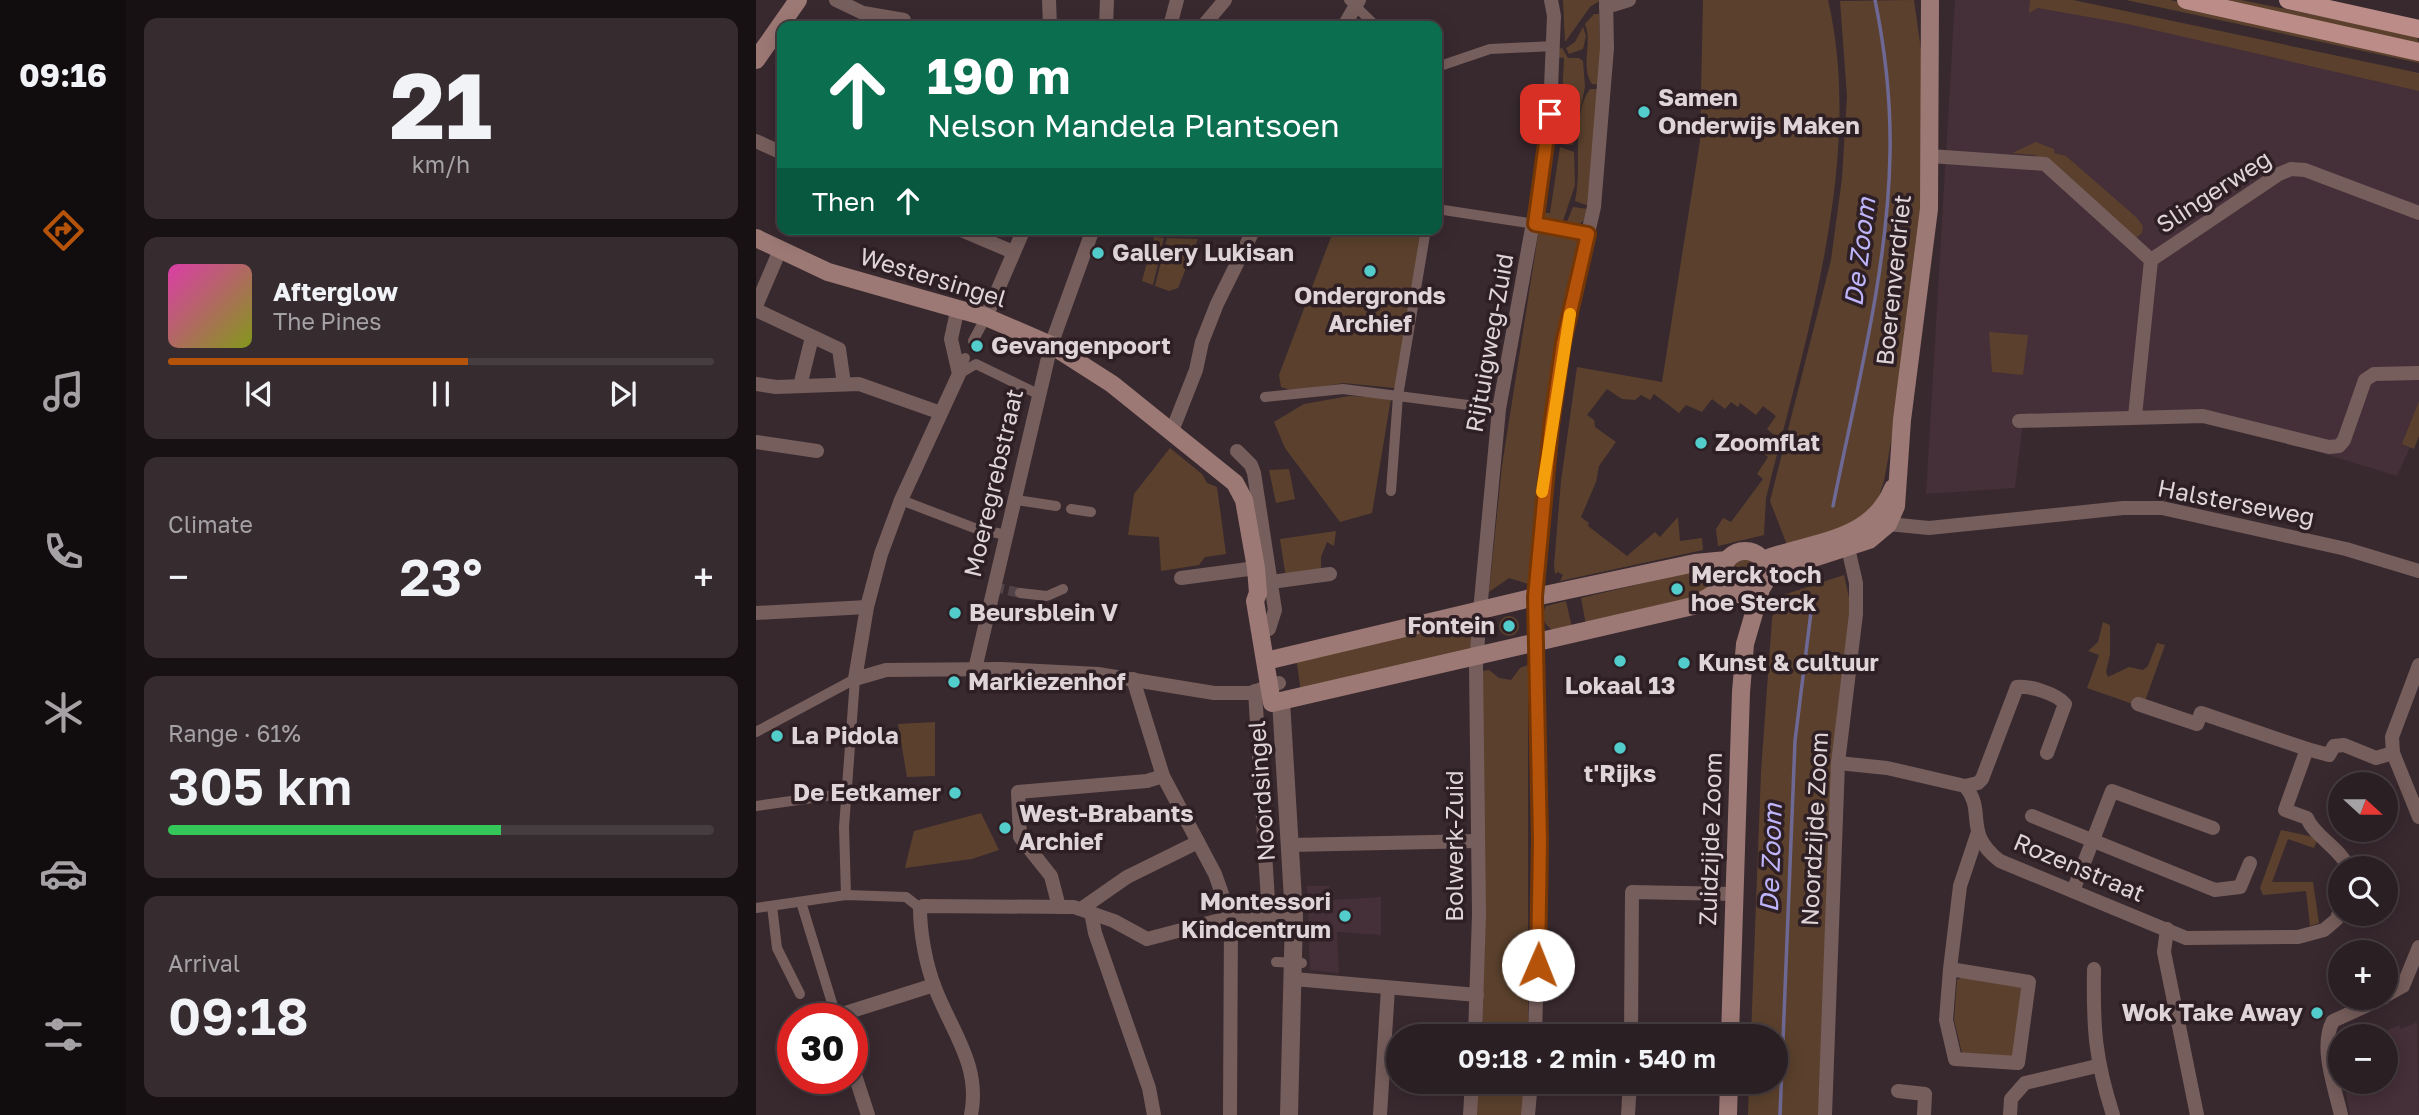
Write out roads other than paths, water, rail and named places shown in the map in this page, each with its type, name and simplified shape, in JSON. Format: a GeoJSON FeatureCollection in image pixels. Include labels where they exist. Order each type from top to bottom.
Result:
{"type":"FeatureCollection","features":[{"type":"Feature","properties":{"kind":"main road"},"geometry":{"type":"LineString","coordinates":[[784,21],[798,0]]}},
{"type":"Feature","properties":{"kind":"main road","name":"Boerenverdriet"},"geometry":{"type":"LineString","coordinates":[[1919,0],[1922,52],[1930,91]]}},
{"type":"Feature","properties":{"kind":"main road","name":"Boerenverdriet"},"geometry":{"type":"LineString","coordinates":[[1885,519],[1897,496],[1902,420],[1924,261],[1934,156],[1930,91],[1930,0]]}},
{"type":"Feature","properties":{"kind":"main road"},"geometry":{"type":"LineString","coordinates":[[2186,0],[2419,52]]}},
{"type":"Feature","properties":{"kind":"main road"},"geometry":{"type":"LineString","coordinates":[[2287,0],[2419,29]]}},
{"type":"Feature","properties":{"kind":"main road"},"geometry":{"type":"LineString","coordinates":[[756,61],[777,30]]}},
{"type":"Feature","properties":{"kind":"main road","name":"Westersingel"},"geometry":{"type":"LineString","coordinates":[[756,239],[828,272],[958,307],[1051,345],[1082,363],[1172,430],[1235,483],[1244,500],[1256,568],[1265,587],[1271,692]]}},
{"type":"Feature","properties":{"kind":"main road"},"geometry":{"type":"LineString","coordinates":[[1764,574],[1868,540],[1885,519]]}},
{"type":"Feature","properties":{"kind":"main road"},"geometry":{"type":"LineString","coordinates":[[1271,692],[1479,656],[1693,606],[1734,591],[1750,595],[1764,574],[1885,519]]}},
{"type":"Feature","properties":{"kind":"main road"},"geometry":{"type":"LineString","coordinates":[[1734,591],[1723,574],[1727,560],[1734,554],[1746,551],[1764,574]]}},
{"type":"Feature","properties":{"kind":"main road"},"geometry":{"type":"LineString","coordinates":[[1270,660],[1535,597],[1695,563],[1727,560]]}},
{"type":"Feature","properties":{"kind":"main road","name":"Zuidzijde Zoom"},"geometry":{"type":"LineString","coordinates":[[1730,1024],[1733,894],[1745,643],[1764,574]]}},
{"type":"Feature","properties":{"kind":"main road","name":"Westersingel"},"geometry":{"type":"LineString","coordinates":[[1265,587],[1255,601],[1270,660]]}},
{"type":"Feature","properties":{"kind":"main road","name":"Zuidzijde Zoom"},"geometry":{"type":"LineString","coordinates":[[1734,591],[1745,643]]}},
{"type":"Feature","properties":{"kind":"main road"},"geometry":{"type":"LineString","coordinates":[[1728,1115],[1729,1094]]}},
{"type":"Feature","properties":{"kind":"street"},"geometry":{"type":"LineString","coordinates":[[836,0],[863,13],[904,21]]}},
{"type":"Feature","properties":{"kind":"street"},"geometry":{"type":"LineString","coordinates":[[1049,0],[1050,21]]}},
{"type":"Feature","properties":{"kind":"street"},"geometry":{"type":"LineString","coordinates":[[1106,21],[1107,0]]}},
{"type":"Feature","properties":{"kind":"street"},"geometry":{"type":"LineString","coordinates":[[1172,21],[1178,0]]}},
{"type":"Feature","properties":{"kind":"street"},"geometry":{"type":"LineString","coordinates":[[1207,21],[1225,0]]}},
{"type":"Feature","properties":{"kind":"street","name":"Rijtuigweg-Zuid"},"geometry":{"type":"LineString","coordinates":[[1480,611],[1499,409],[1535,224],[1549,135],[1553,46],[1551,0]]}},
{"type":"Feature","properties":{"kind":"street"},"geometry":{"type":"LineString","coordinates":[[1535,1024],[1540,841],[1535,597],[1551,426],[1563,343],[1594,207],[1605,88],[1606,3],[1629,0]]}},
{"type":"Feature","properties":{"kind":"street"},"geometry":{"type":"LineString","coordinates":[[1346,21],[1354,2],[1371,21]]}},
{"type":"Feature","properties":{"kind":"street"},"geometry":{"type":"LineString","coordinates":[[1442,65],[1490,49],[1553,46]]}},
{"type":"Feature","properties":{"kind":"street"},"geometry":{"type":"LineString","coordinates":[[756,141],[777,151]]}},
{"type":"Feature","properties":{"kind":"street","name":"Slingerweg"},"geometry":{"type":"LineString","coordinates":[[1934,156],[2045,164],[2151,260],[2279,174],[2291,169],[2305,170],[2419,214]]}},
{"type":"Feature","properties":{"kind":"street"},"geometry":{"type":"LineString","coordinates":[[1442,210],[1588,234]]}},
{"type":"Feature","properties":{"kind":"street"},"geometry":{"type":"LineString","coordinates":[[973,235],[1013,252]]}},
{"type":"Feature","properties":{"kind":"street"},"geometry":{"type":"LineString","coordinates":[[973,341],[1021,235]]}},
{"type":"Feature","properties":{"kind":"street","name":"Moeregrebstraat"},"geometry":{"type":"LineString","coordinates":[[975,669],[1051,345],[1091,235]]}},
{"type":"Feature","properties":{"kind":"street"},"geometry":{"type":"LineString","coordinates":[[1172,430],[1217,304],[1251,235]]}},
{"type":"Feature","properties":{"kind":"street"},"geometry":{"type":"LineString","coordinates":[[1391,491],[1398,396],[1425,235]]}},
{"type":"Feature","properties":{"kind":"street"},"geometry":{"type":"LineString","coordinates":[[780,250],[756,308],[839,349],[844,384]]}},
{"type":"Feature","properties":{"kind":"street"},"geometry":{"type":"LineString","coordinates":[[2135,416],[2151,260]]}},
{"type":"Feature","properties":{"kind":"street"},"geometry":{"type":"LineString","coordinates":[[958,307],[951,339],[959,374]]}},
{"type":"Feature","properties":{"kind":"street"},"geometry":{"type":"LineString","coordinates":[[800,386],[812,337]]}},
{"type":"Feature","properties":{"kind":"street"},"geometry":{"type":"LineString","coordinates":[[846,895],[844,827],[855,679],[867,607],[881,554],[901,500],[965,358]]}},
{"type":"Feature","properties":{"kind":"street"},"geometry":{"type":"LineString","coordinates":[[959,374],[975,365],[1038,394]]}},
{"type":"Feature","properties":{"kind":"street"},"geometry":{"type":"LineString","coordinates":[[2019,421],[2203,416],[2329,447],[2339,446],[2344,440],[2365,380],[2374,374],[2419,373]]}},
{"type":"Feature","properties":{"kind":"street"},"geometry":{"type":"LineString","coordinates":[[756,384],[859,384],[941,413]]}},
{"type":"Feature","properties":{"kind":"street"},"geometry":{"type":"LineString","coordinates":[[1265,397],[1343,389],[1499,409]]}},
{"type":"Feature","properties":{"kind":"street"},"geometry":{"type":"LineString","coordinates":[[756,442],[817,450]]}},
{"type":"Feature","properties":{"kind":"street","name":"Westersingel"},"geometry":{"type":"LineString","coordinates":[[1237,451],[1254,472],[1265,587]]}},
{"type":"Feature","properties":{"kind":"street"},"geometry":{"type":"LineString","coordinates":[[901,500],[977,529],[1007,535]]}},
{"type":"Feature","properties":{"kind":"street"},"geometry":{"type":"LineString","coordinates":[[1016,500],[1056,506]]}},
{"type":"Feature","properties":{"kind":"street","name":"Halsterseweg"},"geometry":{"type":"LineString","coordinates":[[1885,519],[1929,528],[2123,508],[2162,508],[2346,549],[2419,571]]}},
{"type":"Feature","properties":{"kind":"street"},"geometry":{"type":"LineString","coordinates":[[1072,509],[1091,512]]}},
{"type":"Feature","properties":{"kind":"street","name":"Noordzijde Zoom"},"geometry":{"type":"LineString","coordinates":[[1825,1115],[1838,763],[1856,614],[1856,583],[1848,548]]}},
{"type":"Feature","properties":{"kind":"street"},"geometry":{"type":"LineString","coordinates":[[1181,578],[1256,568]]}},
{"type":"Feature","properties":{"kind":"street"},"geometry":{"type":"LineString","coordinates":[[1265,587],[1330,573]]}},
{"type":"Feature","properties":{"kind":"street","name":"Moeregrebstraat"},"geometry":{"type":"LineString","coordinates":[[1020,593],[1047,596],[1063,589]]}},
{"type":"Feature","properties":{"kind":"street"},"geometry":{"type":"LineString","coordinates":[[756,613],[867,607]]}},
{"type":"Feature","properties":{"kind":"street","name":"Bolwerk-Zuid"},"geometry":{"type":"LineString","coordinates":[[1476,1024],[1478,841],[1476,666],[1479,656],[1480,611]]}},
{"type":"Feature","properties":{"kind":"street"},"geometry":{"type":"LineString","coordinates":[[2419,665],[2392,737],[2393,753],[2419,817]]}},
{"type":"Feature","properties":{"kind":"street"},"geometry":{"type":"LineString","coordinates":[[756,732],[855,679],[886,670],[975,669],[1084,673],[1214,693],[1271,692]]}},
{"type":"Feature","properties":{"kind":"street"},"geometry":{"type":"LineString","coordinates":[[1133,679],[1163,776],[1214,874],[1231,919],[1230,1115]]}},
{"type":"Feature","properties":{"kind":"street"},"geometry":{"type":"LineString","coordinates":[[1838,763],[1887,768],[1965,786],[1978,783],[1982,779],[2017,687],[2023,686],[2061,699],[2065,704],[2047,753]]}},
{"type":"Feature","properties":{"kind":"street","name":"Noordsingel"},"geometry":{"type":"LineString","coordinates":[[1271,692],[1291,845],[1283,916]]}},
{"type":"Feature","properties":{"kind":"street","name":"Noordsingel"},"geometry":{"type":"LineString","coordinates":[[1271,692],[1277,740],[1283,916],[1290,966],[1289,1115]]}},
{"type":"Feature","properties":{"kind":"street"},"geometry":{"type":"LineString","coordinates":[[2138,704],[2197,724],[2201,713],[2329,755],[2334,746],[2344,745],[2376,758],[2393,753]]}},
{"type":"Feature","properties":{"kind":"street"},"geometry":{"type":"LineString","coordinates":[[2307,749],[2285,810],[2307,818],[2313,829],[2342,856]]}},
{"type":"Feature","properties":{"kind":"street"},"geometry":{"type":"LineString","coordinates":[[1059,907],[1051,876],[1020,836],[1018,792],[1147,781],[1163,776]]}},
{"type":"Feature","properties":{"kind":"street","name":"Rozenstraat"},"geometry":{"type":"LineString","coordinates":[[1965,786],[1973,796],[1977,835],[1987,852],[2000,861],[2186,938],[2298,937],[2324,930],[2329,926]]}},
{"type":"Feature","properties":{"kind":"street"},"geometry":{"type":"LineString","coordinates":[[2073,891],[2112,791],[2213,828]]}},
{"type":"Feature","properties":{"kind":"street"},"geometry":{"type":"LineString","coordinates":[[756,806],[848,793]]}},
{"type":"Feature","properties":{"kind":"street"},"geometry":{"type":"LineString","coordinates":[[2032,816],[2215,890],[2240,887],[2250,863]]}},
{"type":"Feature","properties":{"kind":"street"},"geometry":{"type":"LineString","coordinates":[[1951,969],[2029,982],[2018,1063],[1955,1059],[1946,1020],[1951,969],[1960,886],[1977,835]]}},
{"type":"Feature","properties":{"kind":"street"},"geometry":{"type":"LineString","coordinates":[[1291,845],[1478,841]]}},
{"type":"Feature","properties":{"kind":"street"},"geometry":{"type":"LineString","coordinates":[[1086,910],[1127,877],[1198,842]]}},
{"type":"Feature","properties":{"kind":"street"},"geometry":{"type":"LineString","coordinates":[[1631,1024],[1632,892],[1733,894]]}},
{"type":"Feature","properties":{"kind":"street"},"geometry":{"type":"LineString","coordinates":[[756,908],[846,895],[906,897],[920,908],[976,905],[1059,907],[1086,910],[1147,939],[1231,919],[1283,916]]}},
{"type":"Feature","properties":{"kind":"street"},"geometry":{"type":"LineString","coordinates":[[801,902],[833,1003]]}},
{"type":"Feature","properties":{"kind":"street"},"geometry":{"type":"LineString","coordinates":[[772,906],[777,948],[800,994]]}},
{"type":"Feature","properties":{"kind":"street"},"geometry":{"type":"LineString","coordinates":[[920,908],[934,985],[973,1072],[975,1092],[971,1115]]}},
{"type":"Feature","properties":{"kind":"street"},"geometry":{"type":"LineString","coordinates":[[1086,910],[1149,1088],[1154,1115]]}},
{"type":"Feature","properties":{"kind":"street"},"geometry":{"type":"LineString","coordinates":[[2167,929],[2164,952],[2197,1115]]}},
{"type":"Feature","properties":{"kind":"street"},"geometry":{"type":"LineString","coordinates":[[2398,989],[2403,986],[2419,947]]}},
{"type":"Feature","properties":{"kind":"street"},"geometry":{"type":"LineString","coordinates":[[1290,966],[1388,988],[1477,995]]}},
{"type":"Feature","properties":{"kind":"street","name":"Noordsingel"},"geometry":{"type":"LineString","coordinates":[[1279,1115],[1290,966]]}},
{"type":"Feature","properties":{"kind":"street"},"geometry":{"type":"LineString","coordinates":[[2094,969],[2093,1024],[2097,1066],[2113,1115]]}},
{"type":"Feature","properties":{"kind":"street"},"geometry":{"type":"LineString","coordinates":[[868,1007],[934,985]]}},
{"type":"Feature","properties":{"kind":"street"},"geometry":{"type":"LineString","coordinates":[[1380,1115],[1388,988]]}},
{"type":"Feature","properties":{"kind":"street"},"geometry":{"type":"LineString","coordinates":[[2341,1115],[2328,1050],[2329,1028],[2333,1021],[2356,1010]]}},
{"type":"Feature","properties":{"kind":"street"},"geometry":{"type":"LineString","coordinates":[[2010,1115],[2011,1099],[2025,1083],[2097,1066]]}},
{"type":"Feature","properties":{"kind":"street"},"geometry":{"type":"LineString","coordinates":[[1898,1091],[1925,1094],[1924,1115]]}},
{"type":"Feature","properties":{"kind":"street"},"geometry":{"type":"LineString","coordinates":[[861,1094],[868,1115]]}},
{"type":"Feature","properties":{"kind":"street"},"geometry":{"type":"LineString","coordinates":[[1470,1115],[1471,1094]]}},
{"type":"Feature","properties":{"kind":"street"},"geometry":{"type":"LineString","coordinates":[[1528,1115],[1530,1094]]}},
{"type":"Feature","properties":{"kind":"street"},"geometry":{"type":"LineString","coordinates":[[1628,1115],[1629,1094]]}},
{"type":"Feature","properties":{"kind":"waterway","name":"De Zoom"},"geometry":{"type":"LineString","coordinates":[[1833,506],[1877,286],[1888,198],[1888,96],[1875,0]]}},
{"type":"Feature","properties":{"kind":"waterway","name":"De Zoom"},"geometry":{"type":"LineString","coordinates":[[1780,1115],[1795,741],[1812,604]]}},
{"type":"Feature","properties":{"kind":"tunnel"},"geometry":{"type":"LineString","coordinates":[[994,587],[1020,593]]}},
{"type":"Feature","properties":{"kind":"place","name":"Samen Onderwijs Maken"},"geometry":{"type":"Point","coordinates":[1644,112]}},
{"type":"Feature","properties":{"kind":"place","name":"Gallery Lukisan"},"geometry":{"type":"Point","coordinates":[1098,253]}},
{"type":"Feature","properties":{"kind":"place","name":"Ondergronds Archief"},"geometry":{"type":"Point","coordinates":[1370,271]}},
{"type":"Feature","properties":{"kind":"place","name":"Gevangenpoort"},"geometry":{"type":"Point","coordinates":[977,346]}},
{"type":"Feature","properties":{"kind":"place","name":"Zoomflat"},"geometry":{"type":"Point","coordinates":[1701,443]}},
{"type":"Feature","properties":{"kind":"place","name":"Merck toch hoe Sterck"},"geometry":{"type":"Point","coordinates":[1677,589]}},
{"type":"Feature","properties":{"kind":"place","name":"Beursblein V"},"geometry":{"type":"Point","coordinates":[955,613]}},
{"type":"Feature","properties":{"kind":"place","name":"Fontein"},"geometry":{"type":"Point","coordinates":[1509,626]}},
{"type":"Feature","properties":{"kind":"place","name":"Lokaal 13"},"geometry":{"type":"Point","coordinates":[1620,661]}},
{"type":"Feature","properties":{"kind":"place","name":"Kunst & cultuur"},"geometry":{"type":"Point","coordinates":[1684,663]}},
{"type":"Feature","properties":{"kind":"place","name":"Markiezenhof"},"geometry":{"type":"Point","coordinates":[954,682]}},
{"type":"Feature","properties":{"kind":"place","name":"La Pidola"},"geometry":{"type":"Point","coordinates":[777,736]}},
{"type":"Feature","properties":{"kind":"place","name":"t'Rijks"},"geometry":{"type":"Point","coordinates":[1620,748]}},
{"type":"Feature","properties":{"kind":"place","name":"De Eetkamer"},"geometry":{"type":"Point","coordinates":[955,793]}},
{"type":"Feature","properties":{"kind":"place","name":"West-Brabants Archief"},"geometry":{"type":"Point","coordinates":[1005,828]}},
{"type":"Feature","properties":{"kind":"place","name":"Montessori Kindcentrum"},"geometry":{"type":"Point","coordinates":[1345,916]}},
{"type":"Feature","properties":{"kind":"place","name":"Wok Take Away"},"geometry":{"type":"Point","coordinates":[2317,1013]}}]}
